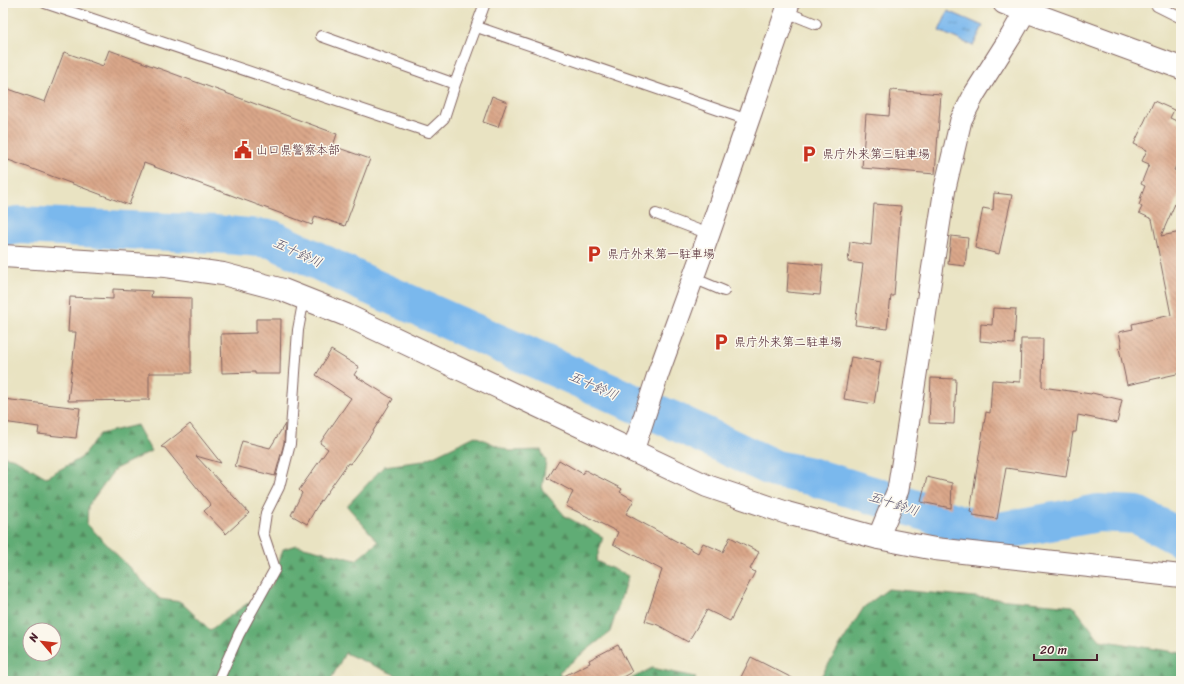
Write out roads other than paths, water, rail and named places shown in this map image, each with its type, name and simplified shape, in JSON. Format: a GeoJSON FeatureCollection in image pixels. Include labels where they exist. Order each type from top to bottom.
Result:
{"type":"FeatureCollection","features":[{"type":"Feature","properties":{"kind":"street"},"geometry":{"type":"LineString","coordinates":[[1004,3],[1028,7],[1181,68]]}},
{"type":"Feature","properties":{"kind":"street"},"geometry":{"type":"LineString","coordinates":[[633,451],[658,374],[709,234],[787,7]]}},
{"type":"Feature","properties":{"kind":"street"},"geometry":{"type":"LineString","coordinates":[[882,529],[898,490],[945,188],[961,120],[1028,7]]}},
{"type":"Feature","properties":{"kind":"street"},"geometry":{"type":"LineString","coordinates":[[3,256],[166,266],[223,274],[283,290],[346,315],[707,486],[787,513],[882,529],[935,549],[1181,576]]}},
{"type":"Feature","properties":{"kind":"lane"},"geometry":{"type":"LineString","coordinates":[[45,3],[429,132],[444,118],[455,84],[486,3]]}},
{"type":"Feature","properties":{"kind":"lane"},"geometry":{"type":"LineString","coordinates":[[1155,3],[1157,6],[1181,18]]}},
{"type":"Feature","properties":{"kind":"lane"},"geometry":{"type":"LineString","coordinates":[[787,7],[816,24]]}},
{"type":"Feature","properties":{"kind":"lane"},"geometry":{"type":"LineString","coordinates":[[477,27],[748,120]]}},
{"type":"Feature","properties":{"kind":"lane"},"geometry":{"type":"LineString","coordinates":[[321,36],[455,84]]}},
{"type":"Feature","properties":{"kind":"lane"},"geometry":{"type":"LineString","coordinates":[[656,214],[709,234]]}},
{"type":"Feature","properties":{"kind":"lane"},"geometry":{"type":"LineString","coordinates":[[693,278],[724,291]]}},
{"type":"Feature","properties":{"kind":"lane"},"geometry":{"type":"LineString","coordinates":[[218,681],[239,634],[276,569],[264,534],[266,513],[279,487],[290,444],[298,330],[304,298]]}},
{"type":"Feature","properties":{"kind":"water"},"geometry":{"type":"Polygon","coordinates":[[[948,11],[983,26],[973,46],[939,31],[948,11]]]}},
{"type":"Feature","properties":{"kind":"waterway","name":"五十鈴川"},"geometry":{"type":"LineString","coordinates":[[3,228],[18,225],[215,234],[272,239],[370,286],[670,419],[775,469],[810,476],[979,530],[1000,531],[1098,513],[1137,515],[1181,538]]}},
{"type":"Feature","properties":{"kind":"place","name":"山口県警察本部"},"geometry":{"type":"Point","coordinates":[243,150]}},
{"type":"Feature","properties":{"kind":"place","name":"県庁外来第三駐車場"},"geometry":{"type":"Point","coordinates":[809,154]}},
{"type":"Feature","properties":{"kind":"place","name":"県庁外来第一駐車場"},"geometry":{"type":"Point","coordinates":[594,254]}},
{"type":"Feature","properties":{"kind":"place","name":"県庁外来第二駐車場"},"geometry":{"type":"Point","coordinates":[721,342]}}]}
